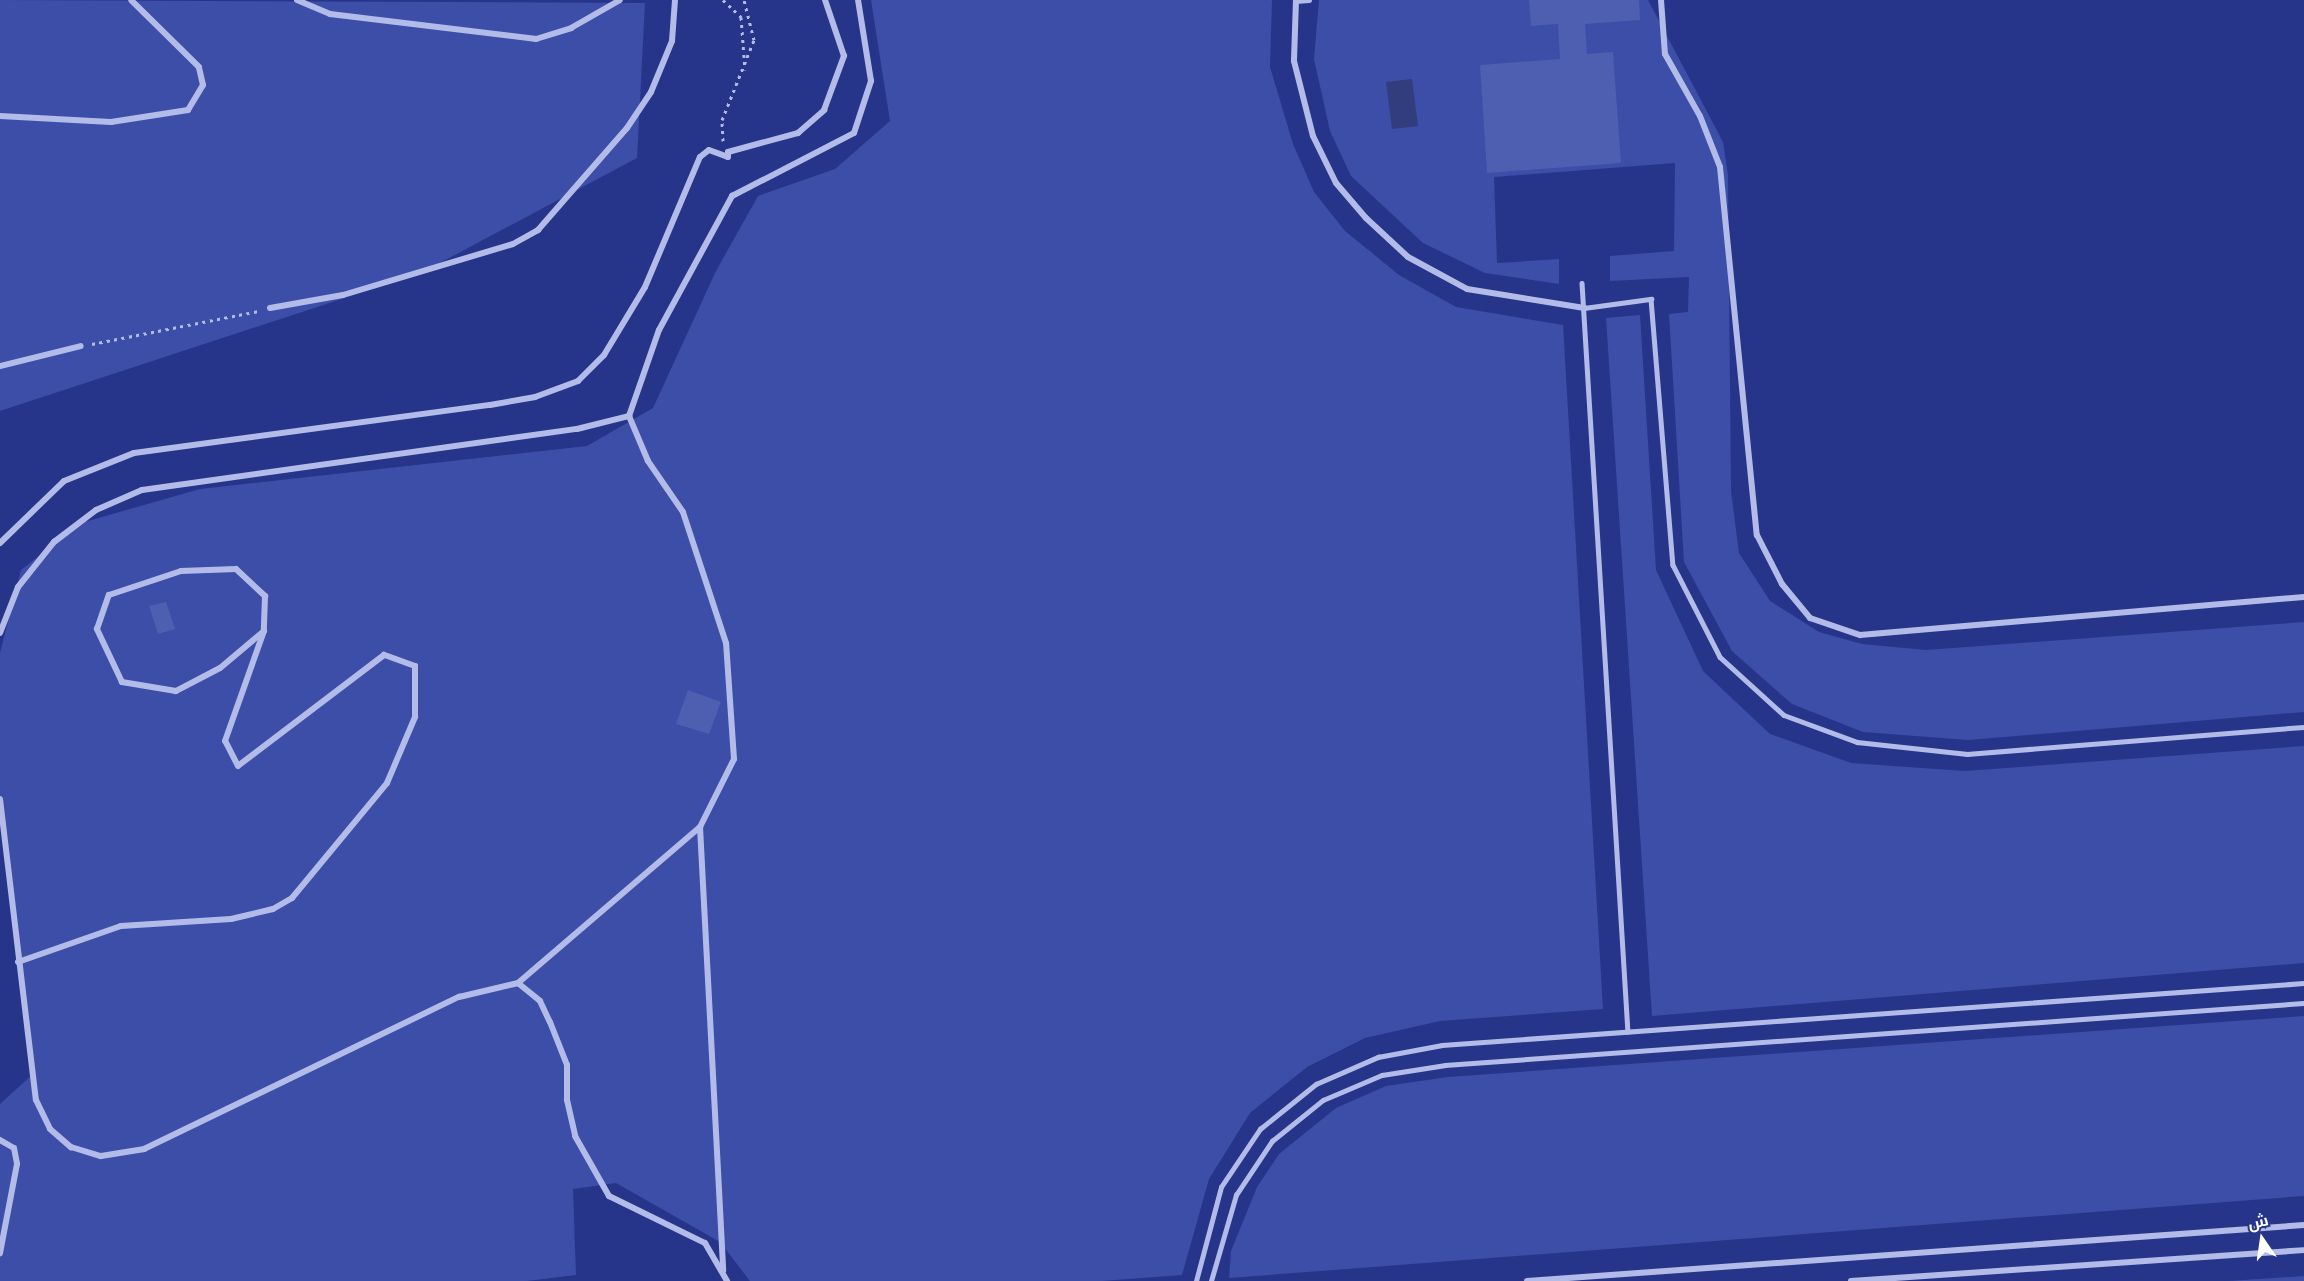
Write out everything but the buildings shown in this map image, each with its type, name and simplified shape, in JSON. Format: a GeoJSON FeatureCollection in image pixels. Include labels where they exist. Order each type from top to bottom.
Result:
{"type":"FeatureCollection","features":[{"type":"Feature","properties":{"kind":"street"},"geometry":{"type":"LineString","coordinates":[[0,116],[111,122],[177,116],[188,110],[203,85],[199,67],[131,0]]}},
{"type":"Feature","properties":{"kind":"street"},"geometry":{"type":"LineString","coordinates":[[297,0],[330,14],[536,39],[571,28],[620,0]]}},
{"type":"Feature","properties":{"kind":"street"},"geometry":{"type":"LineString","coordinates":[[270,308],[343,296],[513,244],[538,230],[627,128],[651,92],[672,41],[675,0]]}},
{"type":"Feature","properties":{"kind":"street"},"geometry":{"type":"LineString","coordinates":[[0,543],[64,481],[134,453],[501,403],[578,381],[604,355],[645,287],[693,168],[709,150],[729,157],[728,152],[798,133],[824,110],[844,56],[825,0]]}},
{"type":"Feature","properties":{"kind":"street"},"geometry":{"type":"LineString","coordinates":[[0,799],[31,1073],[41,1115],[71,1147],[101,1156],[144,1149],[459,997],[518,983],[700,827],[734,759],[726,643],[683,512],[648,461],[629,416],[659,330],[732,196],[854,133],[871,81],[858,0]]}},
{"type":"Feature","properties":{"kind":"street"},"geometry":{"type":"LineString","coordinates":[[1309,0],[1296,1],[1294,61],[1313,136],[1336,183],[1366,218],[1408,257],[1467,289],[1584,308]]}},
{"type":"Feature","properties":{"kind":"street"},"geometry":{"type":"LineString","coordinates":[[1662,0],[1665,54],[1700,116],[1720,167],[1757,535],[1782,584],[1810,618],[1860,635],[2304,597]]}},
{"type":"Feature","properties":{"kind":"street"},"geometry":{"type":"LineString","coordinates":[[0,366],[81,346]]}},
{"type":"Feature","properties":{"kind":"street"},"geometry":{"type":"LineString","coordinates":[[0,633],[18,587],[54,542],[96,510],[142,490],[577,429],[629,416]]}},
{"type":"Feature","properties":{"kind":"street"},"geometry":{"type":"LineString","coordinates":[[18,962],[121,926],[231,919],[273,909],[292,898],[387,783],[415,717],[415,666],[384,655],[238,766],[225,741],[264,631],[265,597],[236,569],[181,571],[109,595],[97,629],[122,682],[176,691],[220,668],[264,631]]}},
{"type":"Feature","properties":{"kind":"street"},"geometry":{"type":"LineString","coordinates":[[700,827],[723,1271]]}},
{"type":"Feature","properties":{"kind":"street"},"geometry":{"type":"LineString","coordinates":[[518,983],[540,1001],[550,1022],[567,1065],[567,1100],[575,1136],[609,1196],[705,1243],[727,1281]]}},
{"type":"Feature","properties":{"kind":"street"},"geometry":{"type":"LineString","coordinates":[[0,1140],[14,1148],[17,1164],[0,1253]]}},
{"type":"Feature","properties":{"kind":"street"},"geometry":{"type":"LineString","coordinates":[[1527,1281],[2304,1225]]}},
{"type":"Feature","properties":{"kind":"street"},"geometry":{"type":"LineString","coordinates":[[1851,1281],[2304,1250]]}},
{"type":"Feature","properties":{"kind":"lane"},"geometry":{"type":"LineString","coordinates":[[1582,283],[1628,1032]]}},
{"type":"Feature","properties":{"kind":"lane"},"geometry":{"type":"LineString","coordinates":[[1584,308],[1651,298],[1673,566],[1720,657],[1785,715],[1857,742],[1967,754],[2304,727]]}},
{"type":"Feature","properties":{"kind":"lane"},"geometry":{"type":"LineString","coordinates":[[1196,1281],[1221,1187],[1260,1128],[1316,1084],[1378,1057],[1442,1045],[2304,983]]}},
{"type":"Feature","properties":{"kind":"lane"},"geometry":{"type":"LineString","coordinates":[[1212,1281],[1236,1195],[1272,1141],[1323,1100],[1382,1074],[1456,1064],[2304,1003]]}},
{"type":"Feature","properties":{"kind":"path"},"geometry":{"type":"LineString","coordinates":[[723,0],[741,17],[746,72]]}},
{"type":"Feature","properties":{"kind":"path"},"geometry":{"type":"LineString","coordinates":[[729,157],[722,120],[746,72],[754,24],[744,0]]}},
{"type":"Feature","properties":{"kind":"path"},"geometry":{"type":"LineString","coordinates":[[81,346],[270,308]]}},
{"type":"Feature","properties":{"kind":"shaded area"},"geometry":{"type":"Polygon","coordinates":[[[0,0],[645,3],[637,158],[421,273],[0,411],[0,0]]]}},
{"type":"Feature","properties":{"kind":"shaded area"},"geometry":{"type":"Polygon","coordinates":[[[871,0],[1272,0],[1270,67],[1293,144],[1314,192],[1345,231],[1399,275],[1456,307],[1563,325],[1603,1009],[1440,1021],[1365,1038],[1307,1067],[1250,1113],[1209,1179],[1182,1275],[1102,1281],[750,1281],[720,1242],[616,1183],[573,1189],[576,1275],[527,1281],[0,1281],[0,1104],[32,1075],[0,796],[0,653],[21,570],[81,523],[200,489],[587,446],[653,408],[716,271],[758,196],[835,169],[890,121],[871,0]]]}},
{"type":"Feature","properties":{"kind":"shaded area"},"geometry":{"type":"Polygon","coordinates":[[[1319,0],[1648,0],[1723,142],[1728,175],[1731,491],[1739,553],[1770,601],[1819,632],[1862,644],[1926,650],[2304,622],[2304,712],[1968,740],[1863,732],[1792,704],[1732,651],[1684,562],[1669,314],[1688,312],[1689,277],[1610,281],[1610,256],[1674,251],[1675,163],[1494,177],[1497,263],[1559,259],[1559,284],[1485,273],[1423,243],[1351,176],[1330,131],[1314,59],[1319,0]]]}},
{"type":"Feature","properties":{"kind":"shaded area"},"geometry":{"type":"Polygon","coordinates":[[[1412,79],[1418,126],[1392,129],[1386,82],[1412,79]]]}},
{"type":"Feature","properties":{"kind":"shaded area"},"geometry":{"type":"Polygon","coordinates":[[[1640,315],[1656,570],[1703,671],[1770,734],[1851,763],[1965,771],[2304,746],[2304,963],[1652,1016],[1606,318],[1640,315]]]}},
{"type":"Feature","properties":{"kind":"shaded area"},"geometry":{"type":"Polygon","coordinates":[[[2304,1016],[2304,1196],[1229,1278],[1231,1251],[1257,1187],[1279,1154],[1336,1108],[1386,1086],[1448,1077],[2304,1016]]]}},
{"type":"Feature","properties":{"kind":"shaded area"},"geometry":{"type":"Polygon","coordinates":[[[2304,1276],[2304,1281],[2229,1281],[2304,1276]]]}}]}
